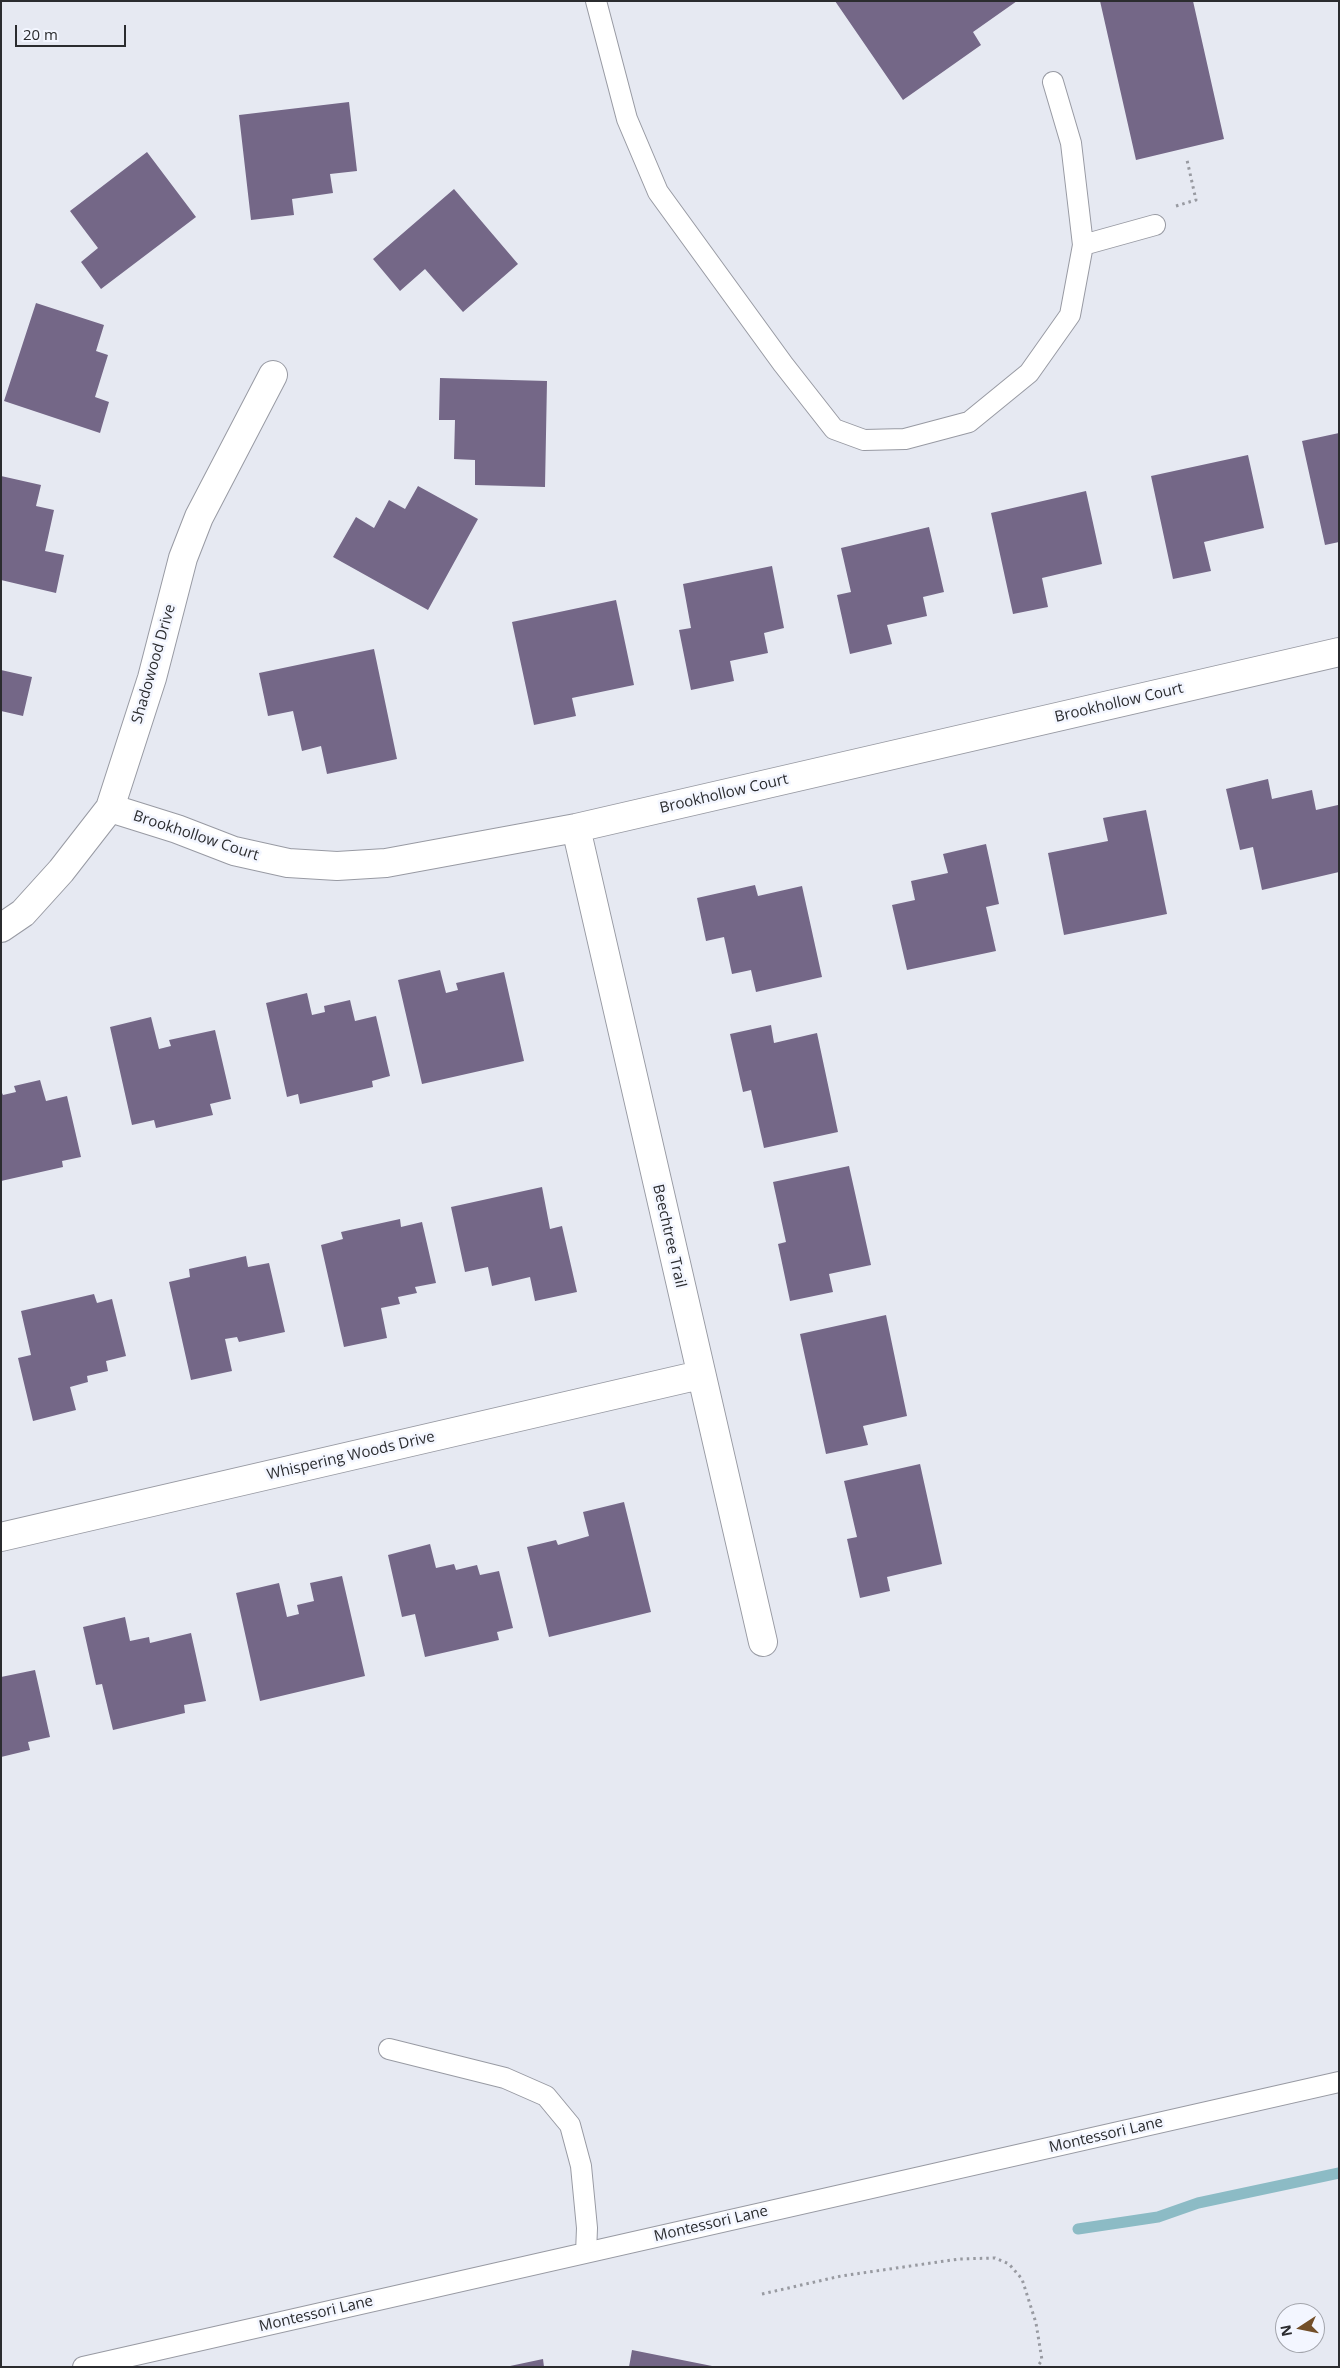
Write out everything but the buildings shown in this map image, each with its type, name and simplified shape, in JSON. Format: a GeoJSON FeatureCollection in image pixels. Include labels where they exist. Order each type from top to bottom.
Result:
{"type":"FeatureCollection","features":[{"type":"Feature","properties":{"kind":"street","name":"Shadowood Drive"},"geometry":{"type":"LineString","coordinates":[[1,928],[23,913],[36,899],[61,871],[110,808],[152,678],[182,558],[199,517],[273,375]]}},
{"type":"Feature","properties":{"kind":"street","name":"Brookhollow Court"},"geometry":{"type":"LineString","coordinates":[[110,808],[178,829],[234,851],[288,863],[337,866],[386,863],[576,828],[1339,652]]}},
{"type":"Feature","properties":{"kind":"street","name":"Beechtree Trail"},"geometry":{"type":"LineString","coordinates":[[576,828],[700,1375],[763,1642]]}},
{"type":"Feature","properties":{"kind":"street","name":"Whispering Woods Drive"},"geometry":{"type":"LineString","coordinates":[[1,1537],[700,1375]]}},
{"type":"Feature","properties":{"kind":"lane"},"geometry":{"type":"LineString","coordinates":[[596,1],[627,119],[658,192],[783,364],[834,429],[864,440],[905,439],[969,422],[1030,373],[1070,315],[1082,245],[1071,142],[1053,82]]}},
{"type":"Feature","properties":{"kind":"lane"},"geometry":{"type":"LineString","coordinates":[[1082,245],[1151,226]]}},
{"type":"Feature","properties":{"kind":"lane"},"geometry":{"type":"LineString","coordinates":[[389,2049],[505,2078],[546,2096],[570,2125],[581,2166],[587,2228],[586,2253]]}},
{"type":"Feature","properties":{"kind":"lane","name":"Montessori Lane"},"geometry":{"type":"LineString","coordinates":[[83,2367],[1339,2082]]}},
{"type":"Feature","properties":{"kind":"path"},"geometry":{"type":"LineString","coordinates":[[1151,226],[1154,213],[1196,200],[1187,160]]}},
{"type":"Feature","properties":{"kind":"path"},"geometry":{"type":"LineString","coordinates":[[762,2294],[841,2276],[959,2259],[995,2258],[1009,2264],[1022,2279],[1036,2323],[1042,2360],[1037,2367]]}},
{"type":"Feature","properties":{"kind":"waterway"},"geometry":{"type":"LineString","coordinates":[[1078,2229],[1158,2217],[1198,2203],[1339,2173]]}}]}
